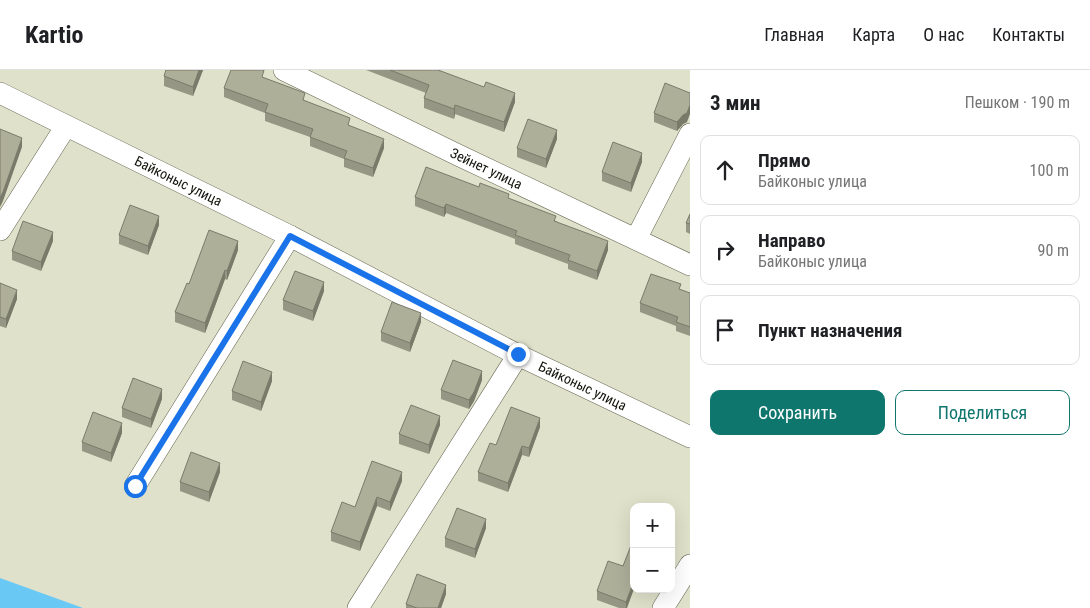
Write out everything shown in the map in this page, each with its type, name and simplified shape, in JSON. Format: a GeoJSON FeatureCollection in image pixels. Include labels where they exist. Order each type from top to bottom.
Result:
{"type":"FeatureCollection","features":[{"type":"Feature","properties":{"kind":"street","name":"Зейнет улица"},"geometry":{"type":"LineString","coordinates":[[284,70],[458,156],[690,265]]}},
{"type":"Feature","properties":{"kind":"street","name":"Байконыс улица"},"geometry":{"type":"LineString","coordinates":[[0,93],[290,236],[518,354],[690,437]]}},
{"type":"Feature","properties":{"kind":"street"},"geometry":{"type":"LineString","coordinates":[[0,230],[66,126]]}},
{"type":"Feature","properties":{"kind":"street"},"geometry":{"type":"LineString","coordinates":[[636,239],[690,134]]}},
{"type":"Feature","properties":{"kind":"street"},"geometry":{"type":"LineString","coordinates":[[135,486],[290,236]]}},
{"type":"Feature","properties":{"kind":"street"},"geometry":{"type":"LineString","coordinates":[[358,608],[518,354]]}},
{"type":"Feature","properties":{"kind":"street"},"geometry":{"type":"LineString","coordinates":[[662,608],[690,565]]}},
{"type":"Feature","properties":{"kind":"water"},"geometry":{"type":"Polygon","coordinates":[[[0,578],[83,608],[0,608],[0,578]]]}},
{"type":"Feature","properties":{"kind":"building"},"geometry":{"type":"Polygon","coordinates":[[[166,70],[199,70],[193,87],[164,76],[166,70]]]}},
{"type":"Feature","properties":{"kind":"building"},"geometry":{"type":"Polygon","coordinates":[[[231,70],[264,70],[262,77],[305,93],[303,100],[350,118],[348,125],[384,139],[373,168],[344,158],[347,151],[310,137],[313,129],[265,112],[268,104],[224,88],[231,70]]]}},
{"type":"Feature","properties":{"kind":"building"},"geometry":{"type":"Polygon","coordinates":[[[390,70],[438,70],[484,87],[486,82],[515,93],[504,122],[455,105],[454,109],[424,98],[429,85],[390,70]]]}},
{"type":"Feature","properties":{"kind":"building"},"geometry":{"type":"Polygon","coordinates":[[[665,83],[690,93],[690,105],[687,113],[677,122],[654,113],[665,83]]]}},
{"type":"Feature","properties":{"kind":"building"},"geometry":{"type":"Polygon","coordinates":[[[528,119],[557,130],[546,159],[517,148],[528,119]]]}},
{"type":"Feature","properties":{"kind":"building"},"geometry":{"type":"Polygon","coordinates":[[[0,129],[22,138],[0,198],[0,129]]]}},
{"type":"Feature","properties":{"kind":"building"},"geometry":{"type":"Polygon","coordinates":[[[613,142],[642,153],[631,183],[602,172],[613,142]]]}},
{"type":"Feature","properties":{"kind":"building"},"geometry":{"type":"Polygon","coordinates":[[[426,167],[479,187],[480,183],[509,194],[508,198],[556,216],[554,221],[608,241],[597,271],[568,260],[570,255],[515,235],[517,231],[446,204],[444,208],[415,197],[426,167]]]}},
{"type":"Feature","properties":{"kind":"building"},"geometry":{"type":"Polygon","coordinates":[[[130,205],[159,216],[148,246],[119,235],[130,205]]]}},
{"type":"Feature","properties":{"kind":"building"},"geometry":{"type":"Polygon","coordinates":[[[690,214],[690,224],[686,223],[690,214]]]}},
{"type":"Feature","properties":{"kind":"building"},"geometry":{"type":"Polygon","coordinates":[[[23,221],[53,232],[41,262],[12,251],[23,221]]]}},
{"type":"Feature","properties":{"kind":"building"},"geometry":{"type":"Polygon","coordinates":[[[209,230],[238,241],[205,323],[175,312],[187,283],[189,284],[209,230]]]}},
{"type":"Feature","properties":{"kind":"building"},"geometry":{"type":"Polygon","coordinates":[[[295,271],[324,282],[313,311],[283,300],[295,271]]]}},
{"type":"Feature","properties":{"kind":"building"},"geometry":{"type":"Polygon","coordinates":[[[651,274],[681,284],[679,289],[690,293],[690,327],[676,322],[678,317],[640,303],[651,274]]]}},
{"type":"Feature","properties":{"kind":"building"},"geometry":{"type":"Polygon","coordinates":[[[0,283],[17,290],[6,319],[0,317],[0,283]]]}},
{"type":"Feature","properties":{"kind":"building"},"geometry":{"type":"Polygon","coordinates":[[[392,302],[421,313],[410,343],[381,332],[392,302]]]}},
{"type":"Feature","properties":{"kind":"building"},"geometry":{"type":"Polygon","coordinates":[[[453,360],[482,371],[469,400],[441,390],[453,360]]]}},
{"type":"Feature","properties":{"kind":"building"},"geometry":{"type":"Polygon","coordinates":[[[243,361],[272,372],[261,402],[232,391],[243,361]]]}},
{"type":"Feature","properties":{"kind":"building"},"geometry":{"type":"Polygon","coordinates":[[[133,378],[162,389],[151,419],[122,408],[133,378]]]}},
{"type":"Feature","properties":{"kind":"building"},"geometry":{"type":"Polygon","coordinates":[[[411,405],[440,416],[429,445],[399,434],[411,405]]]}},
{"type":"Feature","properties":{"kind":"building"},"geometry":{"type":"Polygon","coordinates":[[[511,407],[540,418],[529,448],[522,446],[508,483],[478,472],[490,443],[496,445],[511,407]]]}},
{"type":"Feature","properties":{"kind":"building"},"geometry":{"type":"Polygon","coordinates":[[[93,412],[122,423],[111,453],[82,442],[93,412]]]}},
{"type":"Feature","properties":{"kind":"building"},"geometry":{"type":"Polygon","coordinates":[[[191,452],[220,463],[209,492],[180,482],[191,452]]]}},
{"type":"Feature","properties":{"kind":"building"},"geometry":{"type":"Polygon","coordinates":[[[372,461],[402,472],[390,502],[377,497],[360,542],[331,532],[342,502],[355,507],[372,461]]]}},
{"type":"Feature","properties":{"kind":"building"},"geometry":{"type":"Polygon","coordinates":[[[457,508],[486,519],[475,549],[445,538],[457,508]]]}},
{"type":"Feature","properties":{"kind":"building"},"geometry":{"type":"Polygon","coordinates":[[[630,548],[630,592],[626,602],[597,591],[608,561],[623,566],[630,548]]]}},
{"type":"Feature","properties":{"kind":"building"},"geometry":{"type":"Polygon","coordinates":[[[417,574],[446,585],[438,608],[417,608],[406,604],[417,574]]]}},
{"type":"Feature","properties":{"kind":"route"},"geometry":{"type":"LineString","coordinates":[[135,486],[290,236],[518,354]]}}]}
